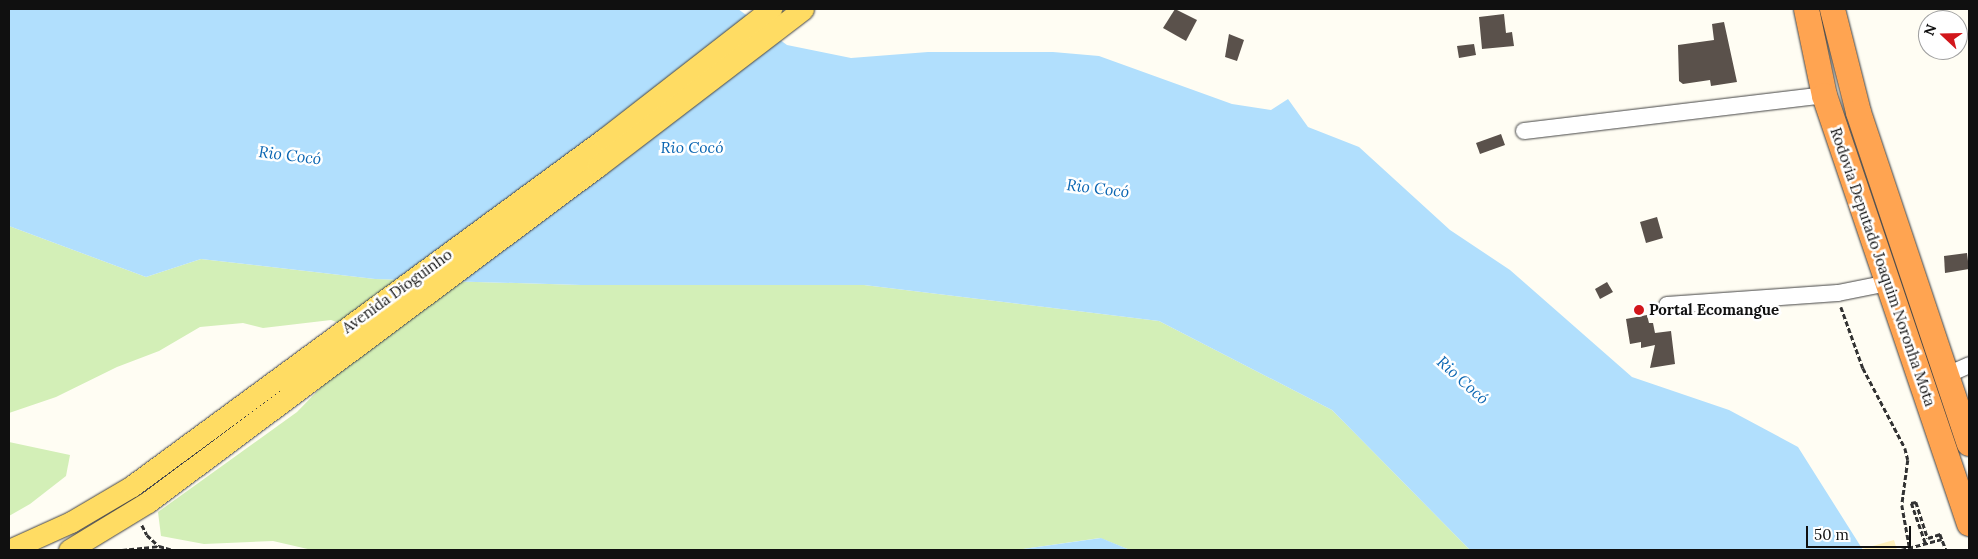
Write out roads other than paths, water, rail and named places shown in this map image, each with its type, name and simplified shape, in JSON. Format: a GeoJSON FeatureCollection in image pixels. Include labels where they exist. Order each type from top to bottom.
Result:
{"type":"FeatureCollection","features":[{"type":"Feature","properties":{"kind":"highway","name":"Rodovia Deputado Joaquim Noronha Mota"},"geometry":{"type":"LineString","coordinates":[[1806,9],[1824,94],[1969,523]]}},
{"type":"Feature","properties":{"kind":"highway","name":"Rodovia Deputado Joaquim Noronha Mota"},"geometry":{"type":"LineString","coordinates":[[1832,9],[1858,112],[1969,443]]}},
{"type":"Feature","properties":{"kind":"main road","name":"Avenida Dioguinho"},"geometry":{"type":"LineString","coordinates":[[69,550],[148,502],[310,367],[771,9]]}},
{"type":"Feature","properties":{"kind":"main road","name":"Avenida Dioguinho"},"geometry":{"type":"LineString","coordinates":[[9,550],[30,543],[105,503],[310,367],[598,166],[802,9]]}},
{"type":"Feature","properties":{"kind":"street"},"geometry":{"type":"LineString","coordinates":[[1524,132],[1824,94]]}},
{"type":"Feature","properties":{"kind":"street"},"geometry":{"type":"LineString","coordinates":[[1667,305],[1838,293],[1888,283]]}},
{"type":"Feature","properties":{"kind":"street"},"geometry":{"type":"LineString","coordinates":[[1947,375],[1969,365]]}},
{"type":"Feature","properties":{"kind":"water","name":"Rio Cocó"},"geometry":{"type":"Polygon","coordinates":[[[9,9],[738,9],[787,45],[851,58],[928,52],[1053,52],[1099,56],[1232,104],[1271,110],[1288,99],[1308,127],[1359,147],[1450,230],[1510,270],[1632,377],[1729,410],[1798,447],[1863,550],[1470,550],[1332,410],[1159,321],[864,285],[581,285],[375,279],[201,259],[146,277],[9,226],[9,9]]]}},
{"type":"Feature","properties":{"kind":"water"},"geometry":{"type":"Polygon","coordinates":[[[1101,538],[1130,550],[1016,550],[1101,538]]]}},
{"type":"Feature","properties":{"kind":"place","name":"Portal Ecomangue"},"geometry":{"type":"Point","coordinates":[1639,310]}}]}
